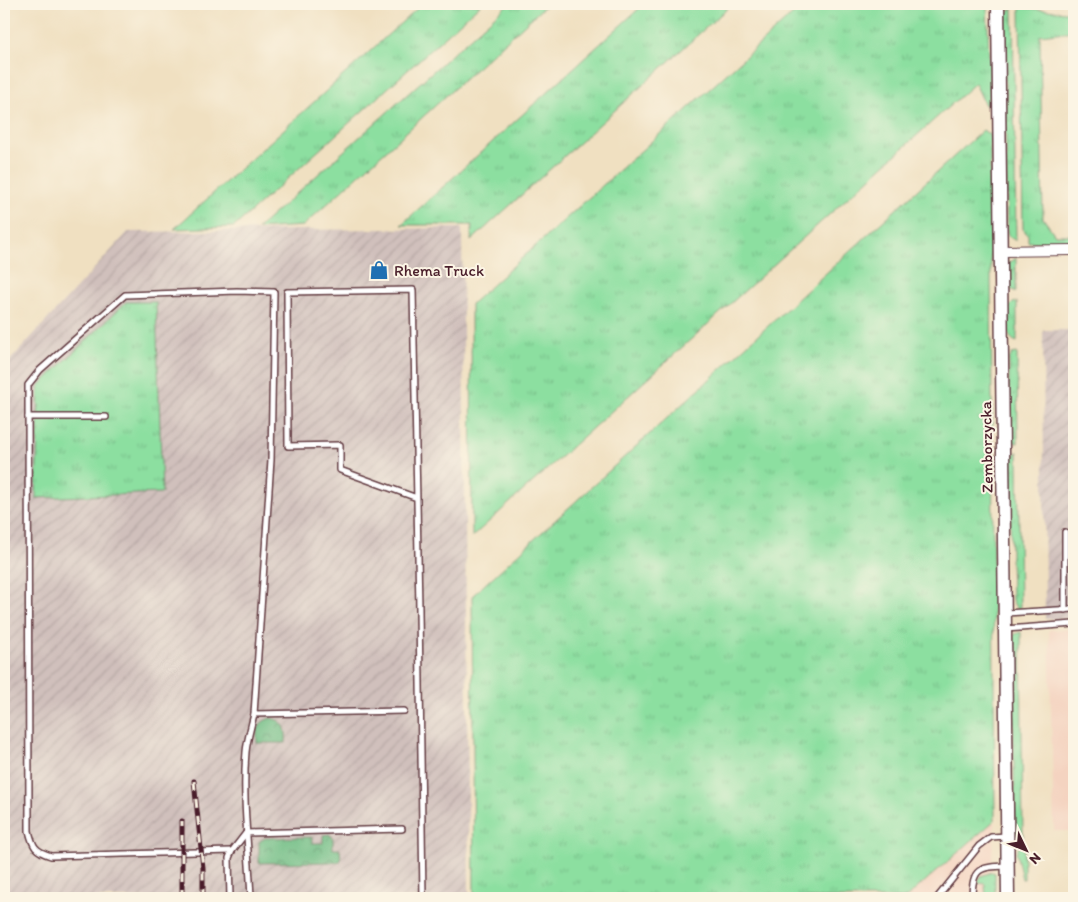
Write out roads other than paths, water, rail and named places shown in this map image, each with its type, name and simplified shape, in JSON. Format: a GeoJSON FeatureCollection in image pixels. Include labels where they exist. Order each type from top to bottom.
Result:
{"type":"FeatureCollection","features":[{"type":"Feature","properties":{"kind":"street","name":"Zemborzycka"},"geometry":{"type":"LineString","coordinates":[[998,4],[1004,613],[1009,896]]}},
{"type":"Feature","properties":{"kind":"street"},"geometry":{"type":"LineString","coordinates":[[1000,252],[1074,250]]}},
{"type":"Feature","properties":{"kind":"lane"},"geometry":{"type":"LineString","coordinates":[[417,498],[340,470],[340,445],[288,446],[287,292],[413,290],[417,498],[423,898]]}},
{"type":"Feature","properties":{"kind":"lane"},"geometry":{"type":"LineString","coordinates":[[232,851],[51,856],[42,854],[35,849],[29,831],[28,385],[40,370],[125,295],[237,291],[274,292],[271,460],[254,714],[246,752],[246,833],[250,856],[251,898]]}},
{"type":"Feature","properties":{"kind":"lane"},"geometry":{"type":"LineString","coordinates":[[28,417],[106,417]]}},
{"type":"Feature","properties":{"kind":"lane"},"geometry":{"type":"LineString","coordinates":[[1065,532],[1065,610]]}},
{"type":"Feature","properties":{"kind":"lane"},"geometry":{"type":"LineString","coordinates":[[1004,613],[1074,610]]}},
{"type":"Feature","properties":{"kind":"lane"},"geometry":{"type":"LineString","coordinates":[[1005,629],[1074,624]]}},
{"type":"Feature","properties":{"kind":"lane"},"geometry":{"type":"LineString","coordinates":[[254,714],[404,711]]}},
{"type":"Feature","properties":{"kind":"lane"},"geometry":{"type":"LineString","coordinates":[[246,833],[402,829]]}},
{"type":"Feature","properties":{"kind":"lane"},"geometry":{"type":"LineString","coordinates":[[230,898],[229,858],[246,833]]}},
{"type":"Feature","properties":{"kind":"lane"},"geometry":{"type":"LineString","coordinates":[[937,898],[979,846],[991,838],[1008,836]]}},
{"type":"Feature","properties":{"kind":"lane"},"geometry":{"type":"LineString","coordinates":[[972,898],[973,880],[981,870],[987,867],[1008,866]]}},
{"type":"Feature","properties":{"kind":"railway"},"geometry":{"type":"LineString","coordinates":[[194,781],[203,868],[203,898]]}},
{"type":"Feature","properties":{"kind":"railway"},"geometry":{"type":"LineString","coordinates":[[182,821],[182,898]]}},
{"type":"Feature","properties":{"kind":"place","name":"Rhema Truck"},"geometry":{"type":"Point","coordinates":[379,270]}}]}
